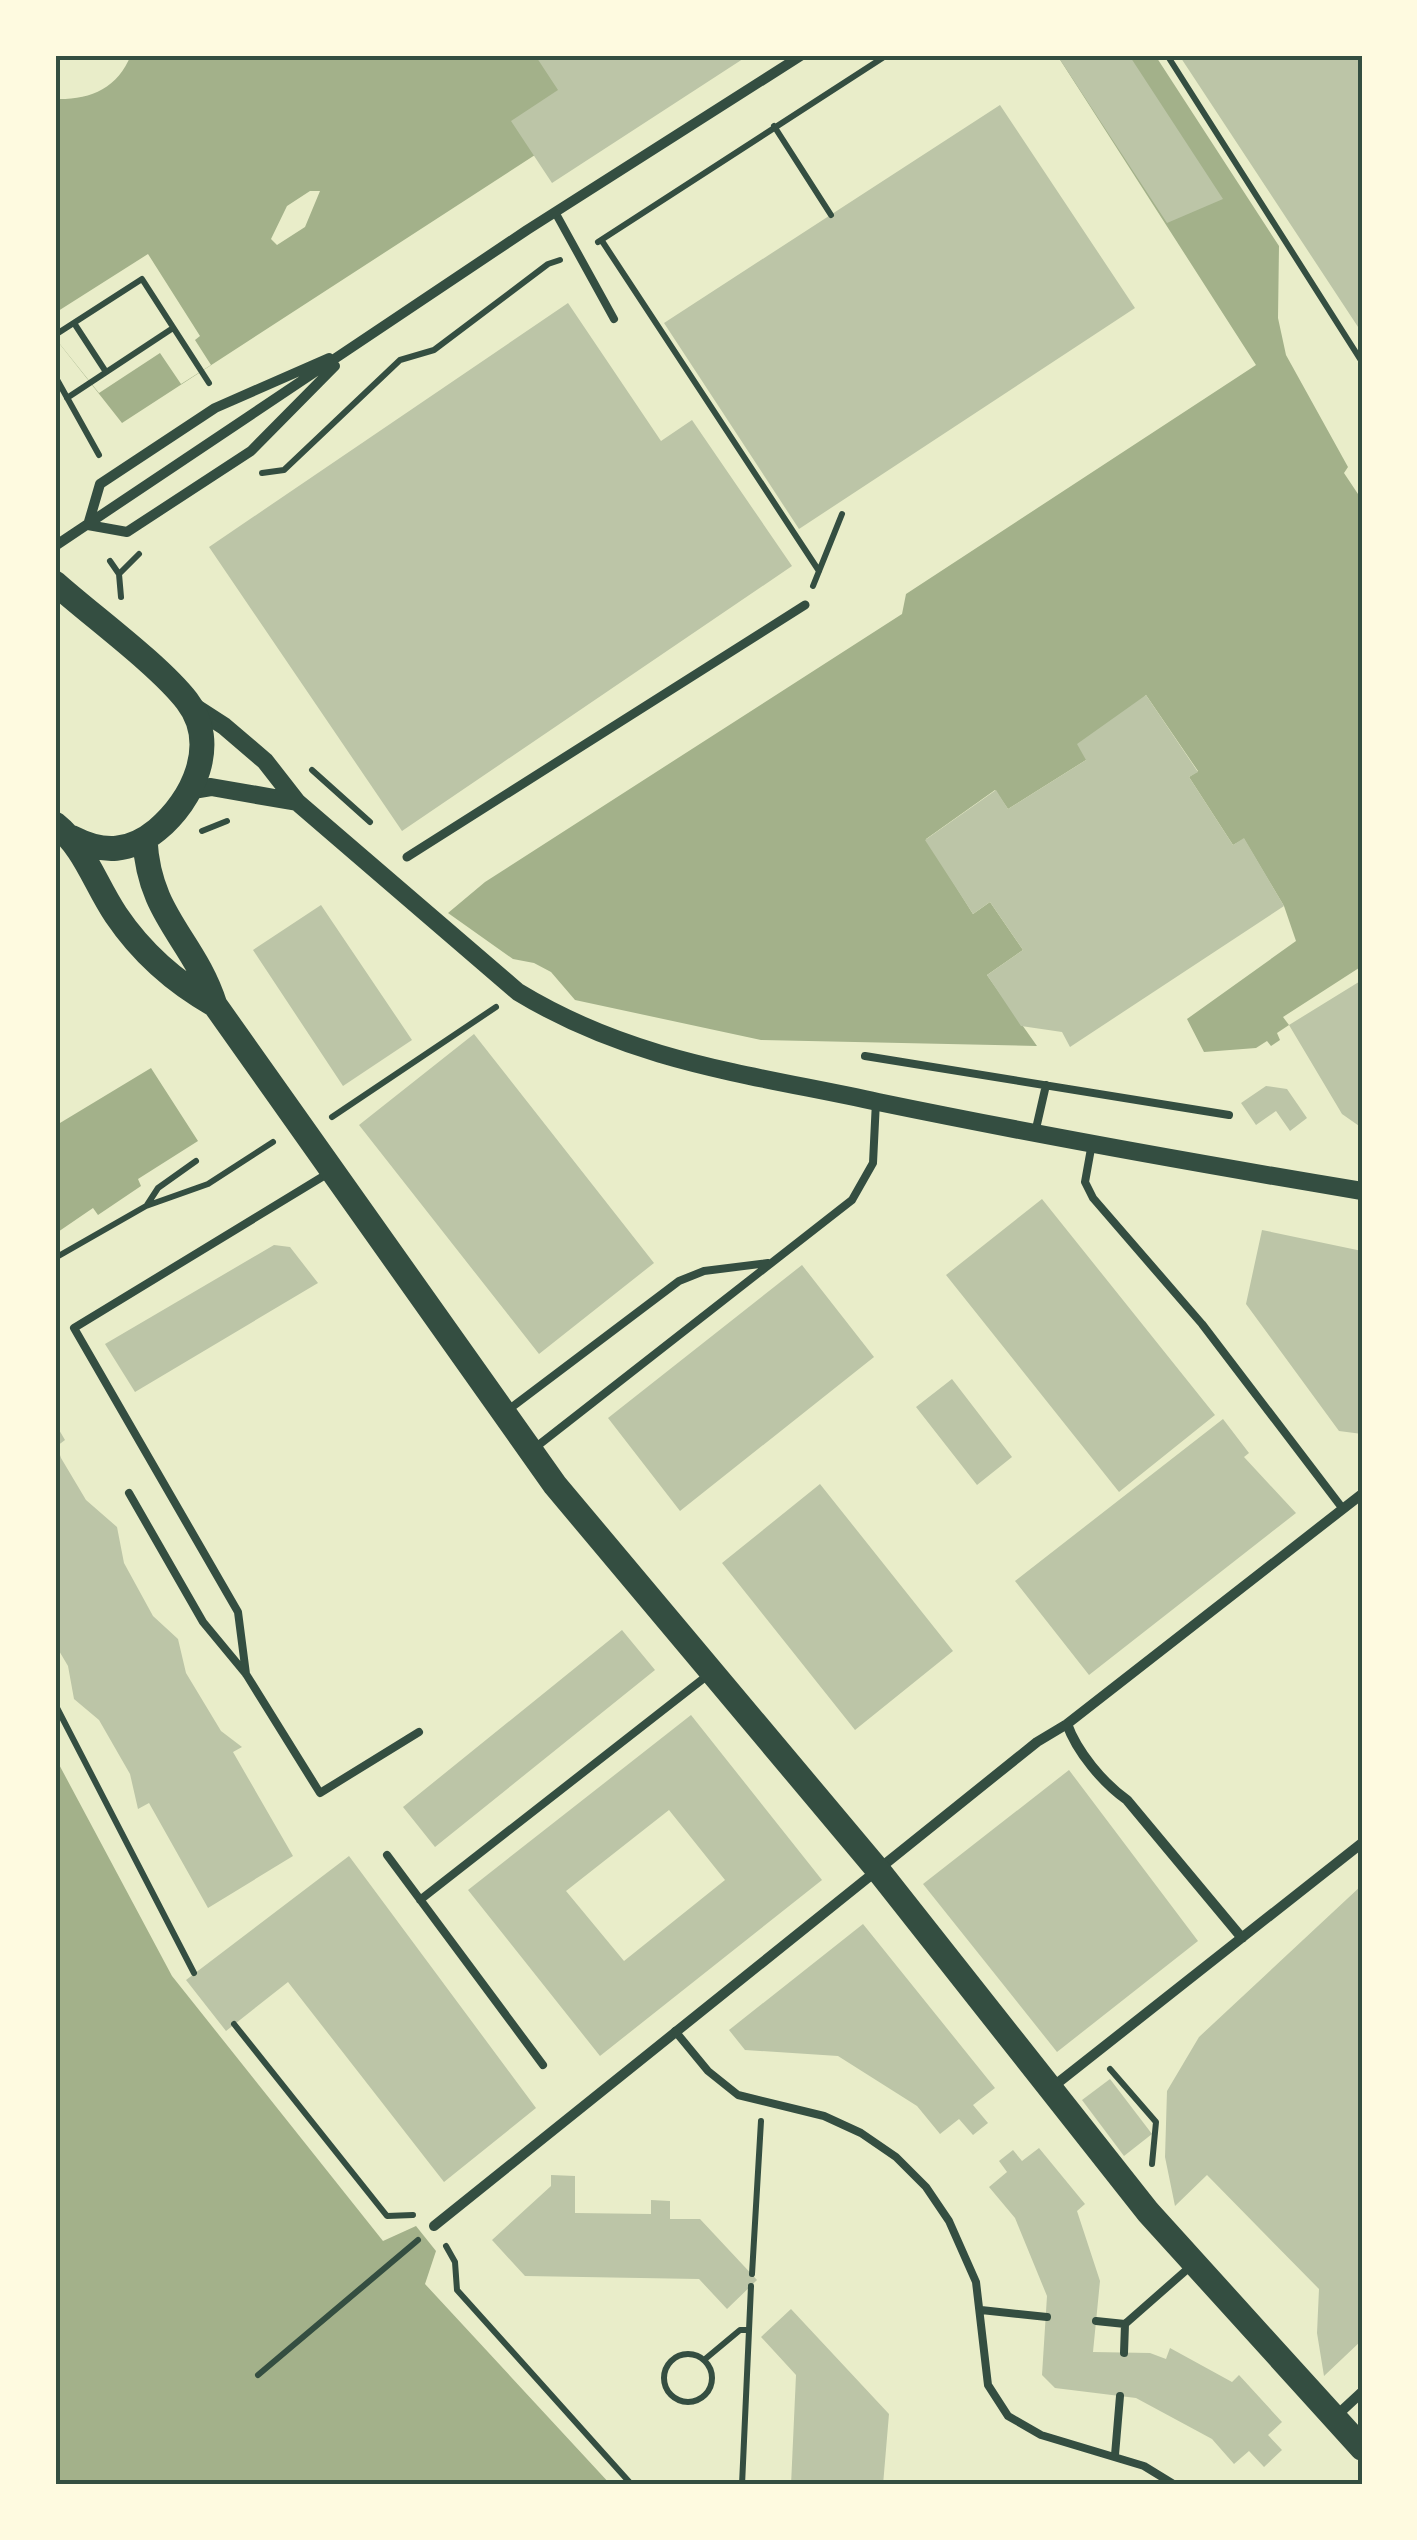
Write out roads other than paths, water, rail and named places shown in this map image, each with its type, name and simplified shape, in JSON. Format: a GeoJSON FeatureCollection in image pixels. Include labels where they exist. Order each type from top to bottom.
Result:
{"type":"FeatureCollection","features":[{"type":"Feature","properties":{"kind":"main road"},"geometry":{"type":"LineString","coordinates":[[55,583],[188,702],[201,734],[200,769],[193,790],[169,820],[144,840],[109,850],[64,831]]}},
{"type":"Feature","properties":{"kind":"main road"},"geometry":{"type":"LineString","coordinates":[[64,831],[136,940],[187,989],[215,1005],[232,1026],[530,1452],[878,1870],[1148,2212],[1362,2448]]}},
{"type":"Feature","properties":{"kind":"main road"},"geometry":{"type":"LineString","coordinates":[[144,840],[147,875],[157,904],[206,975],[215,1005]]}},
{"type":"Feature","properties":{"kind":"street"},"geometry":{"type":"LineString","coordinates":[[55,546],[556,212],[802,55]]}},
{"type":"Feature","properties":{"kind":"street"},"geometry":{"type":"LineString","coordinates":[[88,525],[127,532],[251,451],[353,347]]}},
{"type":"Feature","properties":{"kind":"street"},"geometry":{"type":"LineString","coordinates":[[88,525],[100,484],[216,408],[353,347]]}},
{"type":"Feature","properties":{"kind":"street"},"geometry":{"type":"LineString","coordinates":[[407,857],[805,605]]}},
{"type":"Feature","properties":{"kind":"street"},"geometry":{"type":"LineString","coordinates":[[188,702],[265,761],[297,802],[518,992],[556,1016],[628,1047],[1035,1133],[1362,1191]]}},
{"type":"Feature","properties":{"kind":"street"},"geometry":{"type":"LineString","coordinates":[[193,790],[211,788],[297,802]]}},
{"type":"Feature","properties":{"kind":"street"},"geometry":{"type":"LineString","coordinates":[[434,2226],[1036,1742],[1068,1724],[1362,1494]]}},
{"type":"Feature","properties":{"kind":"street"},"geometry":{"type":"LineString","coordinates":[[1068,1724],[1072,1739],[1113,1790],[1128,1800],[1242,1938]]}},
{"type":"Feature","properties":{"kind":"street"},"geometry":{"type":"LineString","coordinates":[[1049,2090],[1362,1843]]}},
{"type":"Feature","properties":{"kind":"street"},"geometry":{"type":"LineString","coordinates":[[1336,2417],[1362,2392]]}},
{"type":"Feature","properties":{"kind":"lane"},"geometry":{"type":"LineString","coordinates":[[556,212],[614,319]]}},
{"type":"Feature","properties":{"kind":"lane"},"geometry":{"type":"LineString","coordinates":[[865,1056],[1229,1115]]}},
{"type":"Feature","properties":{"kind":"lane"},"geometry":{"type":"LineString","coordinates":[[1035,1133],[1046,1085]]}},
{"type":"Feature","properties":{"kind":"lane"},"geometry":{"type":"LineString","coordinates":[[530,1452],[852,1200],[873,1163],[876,1101]]}},
{"type":"Feature","properties":{"kind":"lane"},"geometry":{"type":"LineString","coordinates":[[1092,1143],[1086,1186],[1343,1509]]}},
{"type":"Feature","properties":{"kind":"lane"},"geometry":{"type":"LineString","coordinates":[[246,1674],[238,1612],[74,1328],[331,1171]]}},
{"type":"Feature","properties":{"kind":"lane"},"geometry":{"type":"LineString","coordinates":[[502,1415],[678,1280],[704,1271],[773,1262]]}},
{"type":"Feature","properties":{"kind":"lane"},"geometry":{"type":"LineString","coordinates":[[129,1493],[204,1622],[246,1674],[320,1794],[419,1732]]}},
{"type":"Feature","properties":{"kind":"lane"},"geometry":{"type":"LineString","coordinates":[[420,1900],[711,1673]]}},
{"type":"Feature","properties":{"kind":"lane"},"geometry":{"type":"LineString","coordinates":[[387,1855],[543,2065]]}},
{"type":"Feature","properties":{"kind":"lane"},"geometry":{"type":"LineString","coordinates":[[676,2031],[723,2084],[762,2104],[824,2116],[896,2156],[926,2187],[949,2220],[976,2282],[988,2384],[1008,2416],[1040,2435],[1115,2455],[1175,2485]]}},
{"type":"Feature","properties":{"kind":"lane"},"geometry":{"type":"LineString","coordinates":[[1096,2321],[1125,2324],[1194,2264]]}},
{"type":"Feature","properties":{"kind":"lane"},"geometry":{"type":"LineString","coordinates":[[981,2310],[1047,2316]]}},
{"type":"Feature","properties":{"kind":"lane"},"geometry":{"type":"LineString","coordinates":[[1124,2353],[1125,2324]]}},
{"type":"Feature","properties":{"kind":"lane"},"geometry":{"type":"LineString","coordinates":[[1115,2455],[1120,2396]]}}]}
